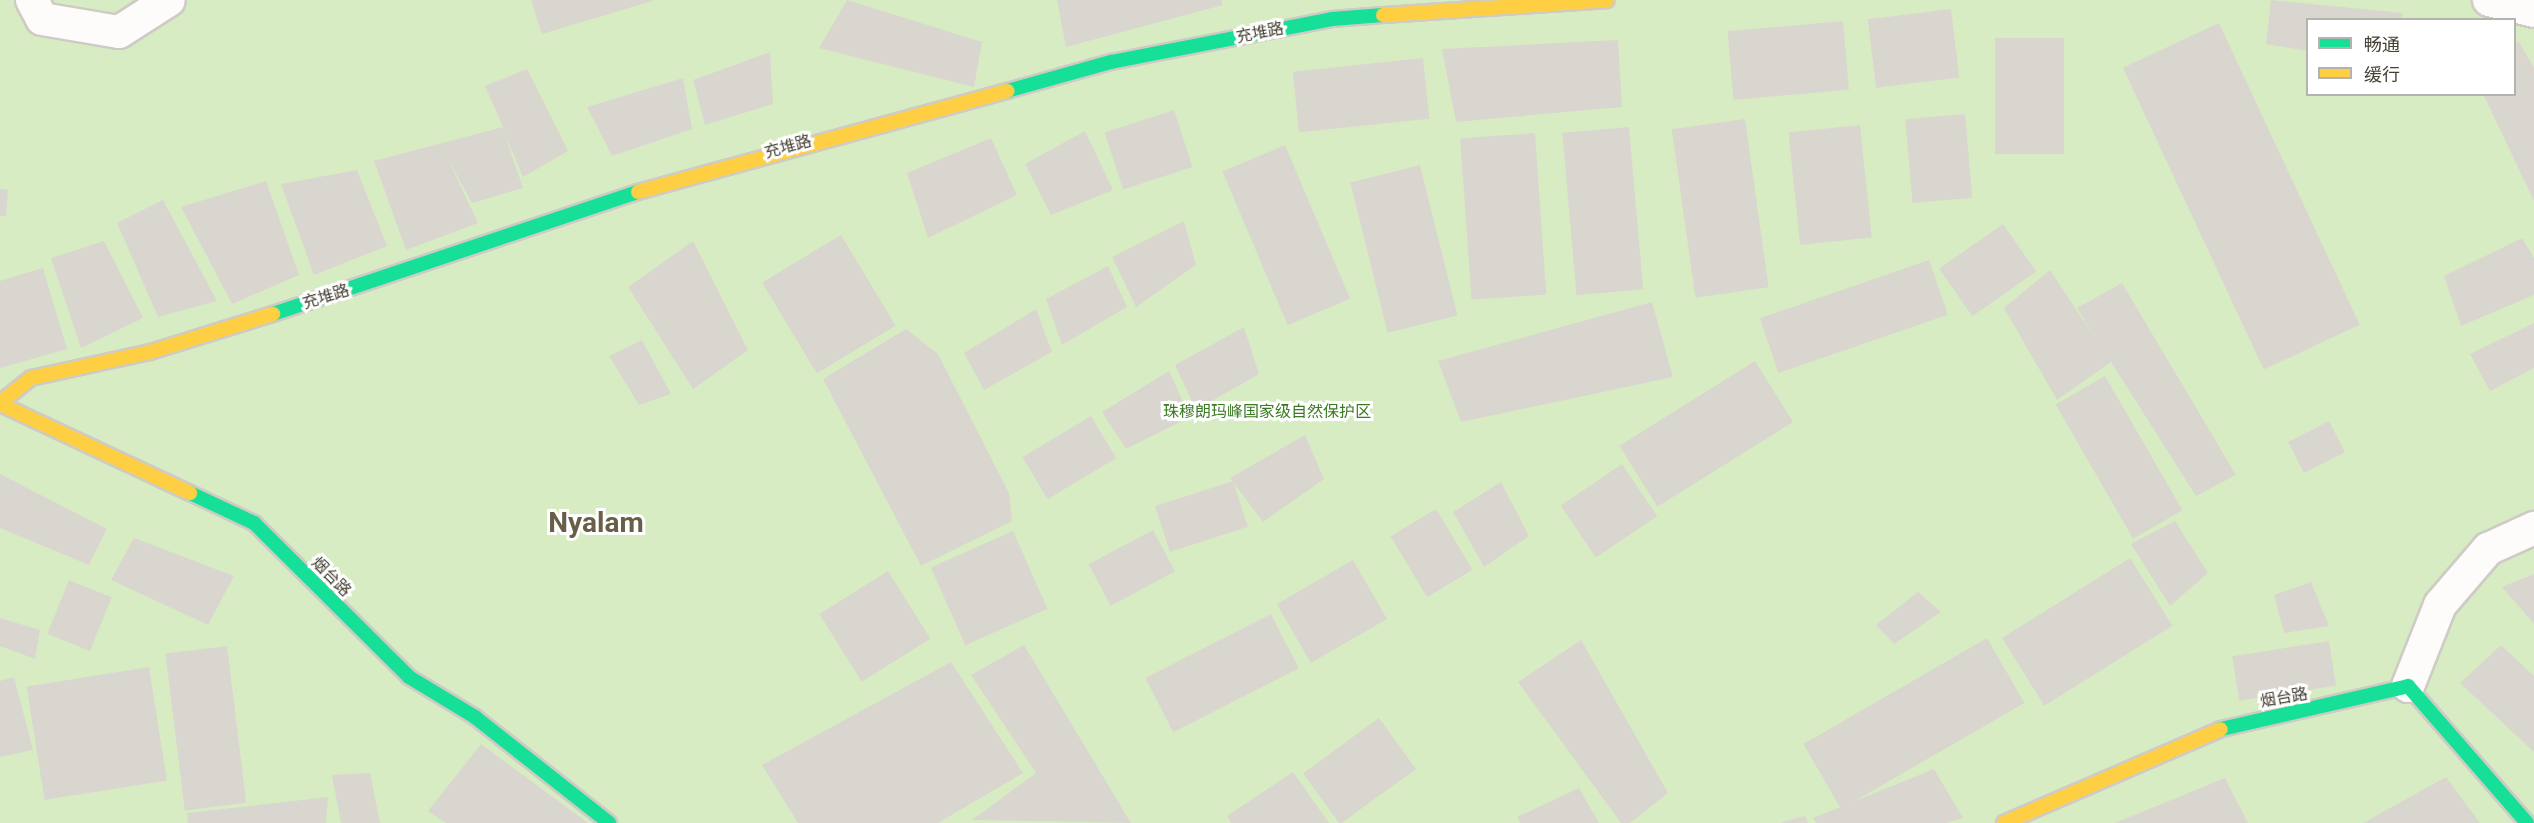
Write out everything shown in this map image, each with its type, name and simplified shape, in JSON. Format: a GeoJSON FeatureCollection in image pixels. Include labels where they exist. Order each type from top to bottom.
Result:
{"type":"FeatureCollection","features":[{"type":"Feature","properties":{"kind":"street"},"geometry":{"type":"LineString","coordinates":[[32,0],[42,19],[119,32],[169,0]]}},
{"type":"Feature","properties":{"kind":"street","name":"充堆路"},"geometry":{"type":"LineString","coordinates":[[1,404],[31,378],[150,352],[438,262],[577,208],[1111,62],[1332,19],[1606,0]]}},
{"type":"Feature","properties":{"kind":"street"},"geometry":{"type":"LineString","coordinates":[[2489,0],[2534,11]]}},
{"type":"Feature","properties":{"kind":"street","name":"烟台路"},"geometry":{"type":"LineString","coordinates":[[1,404],[151,480],[254,523],[409,677],[474,717],[609,823]]}},
{"type":"Feature","properties":{"kind":"street"},"geometry":{"type":"LineString","coordinates":[[2527,823],[2408,686],[2440,605],[2488,549],[2534,528]]}},
{"type":"Feature","properties":{"kind":"street","name":"烟台路"},"geometry":{"type":"LineString","coordinates":[[2004,823],[2233,724],[2408,686]]}},
{"type":"Feature","properties":{"kind":"green space","name":"珠穆朗玛峰国家级自然保护区"},"geometry":{"type":"Polygon","coordinates":[[[0,0],[2534,0],[2534,823],[0,823],[0,0]]]}},
{"type":"Feature","properties":{"kind":"building"},"geometry":{"type":"Polygon","coordinates":[[[531,0],[652,0],[652,1],[542,34],[531,0]]]}},
{"type":"Feature","properties":{"kind":"building"},"geometry":{"type":"Polygon","coordinates":[[[847,0],[982,42],[974,87],[819,48],[847,0]]]}},
{"type":"Feature","properties":{"kind":"building"},"geometry":{"type":"Polygon","coordinates":[[[1057,0],[1221,0],[1223,5],[1066,47],[1057,0]]]}},
{"type":"Feature","properties":{"kind":"building"},"geometry":{"type":"Polygon","coordinates":[[[2271,0],[2403,13],[2402,18],[2306,18],[2306,51],[2266,44],[2271,0]]]}},
{"type":"Feature","properties":{"kind":"building"},"geometry":{"type":"Polygon","coordinates":[[[1951,9],[1959,77],[1876,88],[1868,19],[1951,9]]]}},
{"type":"Feature","properties":{"kind":"building"},"geometry":{"type":"Polygon","coordinates":[[[1843,21],[1849,90],[1733,100],[1727,31],[1843,21]]]}},
{"type":"Feature","properties":{"kind":"building"},"geometry":{"type":"Polygon","coordinates":[[[2219,23],[2360,325],[2264,370],[2123,68],[2219,23]]]}},
{"type":"Feature","properties":{"kind":"building"},"geometry":{"type":"Polygon","coordinates":[[[1995,38],[2064,38],[2064,154],[1995,154],[1995,38]]]}},
{"type":"Feature","properties":{"kind":"building"},"geometry":{"type":"Polygon","coordinates":[[[1618,40],[1622,107],[1456,122],[1442,49],[1618,40]]]}},
{"type":"Feature","properties":{"kind":"building"},"geometry":{"type":"Polygon","coordinates":[[[2519,42],[2534,68],[2534,201],[2484,96],[2516,96],[2516,43],[2519,42]]]}},
{"type":"Feature","properties":{"kind":"building"},"geometry":{"type":"Polygon","coordinates":[[[770,52],[773,104],[705,125],[693,80],[770,52]]]}},
{"type":"Feature","properties":{"kind":"building"},"geometry":{"type":"Polygon","coordinates":[[[1423,58],[1429,119],[1299,132],[1293,72],[1423,58]]]}},
{"type":"Feature","properties":{"kind":"building"},"geometry":{"type":"Polygon","coordinates":[[[527,69],[568,151],[523,177],[504,132],[523,188],[472,203],[448,159],[478,223],[406,250],[374,161],[503,127],[485,86],[527,69]]]}},
{"type":"Feature","properties":{"kind":"building"},"geometry":{"type":"Polygon","coordinates":[[[683,78],[692,129],[612,156],[587,107],[683,78]]]}},
{"type":"Feature","properties":{"kind":"building"},"geometry":{"type":"Polygon","coordinates":[[[1174,110],[1193,167],[1123,190],[1105,133],[1174,110]]]}},
{"type":"Feature","properties":{"kind":"building"},"geometry":{"type":"Polygon","coordinates":[[[1965,114],[1972,198],[1913,203],[1905,119],[1965,114]]]}},
{"type":"Feature","properties":{"kind":"building"},"geometry":{"type":"Polygon","coordinates":[[[1745,119],[1769,287],[1695,298],[1672,129],[1745,119]]]}},
{"type":"Feature","properties":{"kind":"building"},"geometry":{"type":"Polygon","coordinates":[[[1860,125],[1872,237],[1800,245],[1788,133],[1860,125]]]}},
{"type":"Feature","properties":{"kind":"building"},"geometry":{"type":"Polygon","coordinates":[[[1629,127],[1643,289],[1576,295],[1562,133],[1629,127]]]}},
{"type":"Feature","properties":{"kind":"building"},"geometry":{"type":"Polygon","coordinates":[[[1085,131],[1113,190],[1051,215],[1025,164],[1085,131]]]}},
{"type":"Feature","properties":{"kind":"building"},"geometry":{"type":"Polygon","coordinates":[[[1535,133],[1546,295],[1471,300],[1460,138],[1535,133]]]}},
{"type":"Feature","properties":{"kind":"building"},"geometry":{"type":"Polygon","coordinates":[[[991,138],[1017,195],[928,238],[907,173],[991,138]]]}},
{"type":"Feature","properties":{"kind":"building"},"geometry":{"type":"Polygon","coordinates":[[[1285,145],[1350,299],[1288,325],[1222,172],[1285,145]]]}},
{"type":"Feature","properties":{"kind":"building"},"geometry":{"type":"Polygon","coordinates":[[[1420,165],[1457,315],[1388,333],[1350,182],[1420,165]]]}},
{"type":"Feature","properties":{"kind":"building"},"geometry":{"type":"Polygon","coordinates":[[[357,170],[387,246],[314,275],[281,184],[357,170]]]}},
{"type":"Feature","properties":{"kind":"building"},"geometry":{"type":"Polygon","coordinates":[[[266,181],[299,275],[232,304],[181,207],[266,181]]]}},
{"type":"Feature","properties":{"kind":"building"},"geometry":{"type":"Polygon","coordinates":[[[0,189],[8,190],[6,216],[0,216],[0,189]]]}},
{"type":"Feature","properties":{"kind":"building"},"geometry":{"type":"Polygon","coordinates":[[[163,200],[217,301],[158,317],[117,223],[163,200]]]}},
{"type":"Feature","properties":{"kind":"building"},"geometry":{"type":"Polygon","coordinates":[[[1184,221],[1196,265],[1136,307],[1112,257],[1184,221]]]}},
{"type":"Feature","properties":{"kind":"building"},"geometry":{"type":"Polygon","coordinates":[[[2003,224],[2036,272],[1972,316],[1939,269],[2003,224]]]}},
{"type":"Feature","properties":{"kind":"building"},"geometry":{"type":"Polygon","coordinates":[[[841,235],[896,326],[817,373],[762,282],[841,235]]]}},
{"type":"Feature","properties":{"kind":"building"},"geometry":{"type":"Polygon","coordinates":[[[2522,238],[2534,258],[2534,295],[2461,326],[2444,276],[2522,238]]]}},
{"type":"Feature","properties":{"kind":"building"},"geometry":{"type":"Polygon","coordinates":[[[104,241],[143,318],[81,348],[51,258],[104,241]]]}},
{"type":"Feature","properties":{"kind":"building"},"geometry":{"type":"Polygon","coordinates":[[[693,241],[748,350],[693,389],[628,287],[693,241]]]}},
{"type":"Feature","properties":{"kind":"building"},"geometry":{"type":"Polygon","coordinates":[[[1929,260],[1948,315],[1779,373],[1760,318],[1929,260]]]}},
{"type":"Feature","properties":{"kind":"building"},"geometry":{"type":"Polygon","coordinates":[[[1108,266],[1127,307],[1062,345],[1046,299],[1108,266]]]}},
{"type":"Feature","properties":{"kind":"building"},"geometry":{"type":"Polygon","coordinates":[[[43,268],[67,349],[0,368],[0,281],[43,268]]]}},
{"type":"Feature","properties":{"kind":"building"},"geometry":{"type":"Polygon","coordinates":[[[2050,270],[2095,338],[2077,308],[2122,283],[2236,475],[2196,496],[2111,362],[2057,400],[2004,308],[2050,270]]]}},
{"type":"Feature","properties":{"kind":"building"},"geometry":{"type":"Polygon","coordinates":[[[1652,302],[1673,377],[1461,422],[1438,361],[1652,302]]]}},
{"type":"Feature","properties":{"kind":"building"},"geometry":{"type":"Polygon","coordinates":[[[1036,309],[1052,352],[984,390],[964,353],[1036,309]]]}},
{"type":"Feature","properties":{"kind":"building"},"geometry":{"type":"Polygon","coordinates":[[[2534,323],[2534,368],[2490,391],[2470,354],[2534,323]]]}},
{"type":"Feature","properties":{"kind":"building"},"geometry":{"type":"Polygon","coordinates":[[[1244,327],[1259,374],[1196,410],[1175,365],[1244,327]]]}},
{"type":"Feature","properties":{"kind":"building"},"geometry":{"type":"Polygon","coordinates":[[[906,329],[938,354],[1009,493],[1012,521],[921,566],[823,379],[906,329]]]}},
{"type":"Feature","properties":{"kind":"building"},"geometry":{"type":"Polygon","coordinates":[[[642,340],[671,394],[639,405],[609,356],[642,340]]]}},
{"type":"Feature","properties":{"kind":"building"},"geometry":{"type":"Polygon","coordinates":[[[1755,361],[1793,422],[1657,507],[1619,446],[1755,361]]]}},
{"type":"Feature","properties":{"kind":"building"},"geometry":{"type":"Polygon","coordinates":[[[1169,371],[1190,417],[1126,449],[1102,412],[1169,371]]]}},
{"type":"Feature","properties":{"kind":"building"},"geometry":{"type":"Polygon","coordinates":[[[2105,376],[2182,510],[2133,539],[2056,404],[2105,376]]]}},
{"type":"Feature","properties":{"kind":"building"},"geometry":{"type":"Polygon","coordinates":[[[1091,416],[1116,458],[1048,499],[1022,457],[1091,416]]]}},
{"type":"Feature","properties":{"kind":"building"},"geometry":{"type":"Polygon","coordinates":[[[2329,421],[2345,452],[2304,473],[2288,442],[2329,421]]]}},
{"type":"Feature","properties":{"kind":"building"},"geometry":{"type":"Polygon","coordinates":[[[1305,435],[1324,479],[1263,522],[1230,478],[1305,435]]]}},
{"type":"Feature","properties":{"kind":"building"},"geometry":{"type":"Polygon","coordinates":[[[1622,464],[1657,516],[1596,558],[1561,505],[1622,464]]]}},
{"type":"Feature","properties":{"kind":"building"},"geometry":{"type":"Polygon","coordinates":[[[0,474],[107,529],[89,565],[0,528],[0,474]]]}},
{"type":"Feature","properties":{"kind":"building"},"geometry":{"type":"Polygon","coordinates":[[[1233,481],[1248,527],[1170,552],[1155,506],[1233,481]]]}},
{"type":"Feature","properties":{"kind":"building"},"geometry":{"type":"Polygon","coordinates":[[[1501,482],[1529,536],[1484,567],[1453,512],[1501,482]]]}},
{"type":"Feature","properties":{"kind":"building"},"geometry":{"type":"Polygon","coordinates":[[[1436,509],[1473,570],[1427,597],[1391,536],[1436,509]]]}},
{"type":"Feature","properties":{"kind":"building"},"geometry":{"type":"Polygon","coordinates":[[[2175,521],[2208,573],[2170,606],[2131,544],[2175,521]]]}},
{"type":"Feature","properties":{"kind":"building"},"geometry":{"type":"Polygon","coordinates":[[[1153,530],[1175,571],[1111,606],[1089,564],[1153,530]]]}},
{"type":"Feature","properties":{"kind":"building"},"geometry":{"type":"Polygon","coordinates":[[[1013,531],[1048,609],[965,645],[931,568],[1013,531]]]}},
{"type":"Feature","properties":{"kind":"building"},"geometry":{"type":"Polygon","coordinates":[[[134,538],[234,576],[208,625],[111,580],[134,538]]]}},
{"type":"Feature","properties":{"kind":"building"},"geometry":{"type":"Polygon","coordinates":[[[2130,558],[2172,626],[2044,706],[2002,638],[2130,558]]]}},
{"type":"Feature","properties":{"kind":"building"},"geometry":{"type":"Polygon","coordinates":[[[1353,560],[1387,619],[1311,663],[1277,604],[1353,560]]]}},
{"type":"Feature","properties":{"kind":"building"},"geometry":{"type":"Polygon","coordinates":[[[888,571],[930,639],[862,682],[819,614],[888,571]]]}},
{"type":"Feature","properties":{"kind":"building"},"geometry":{"type":"Polygon","coordinates":[[[2534,574],[2534,624],[2502,587],[2534,574]]]}},
{"type":"Feature","properties":{"kind":"building"},"geometry":{"type":"Polygon","coordinates":[[[69,580],[112,597],[90,651],[47,634],[69,580]]]}},
{"type":"Feature","properties":{"kind":"building"},"geometry":{"type":"Polygon","coordinates":[[[2311,582],[2329,626],[2284,633],[2274,595],[2311,582]]]}},
{"type":"Feature","properties":{"kind":"building"},"geometry":{"type":"Polygon","coordinates":[[[1918,592],[1941,612],[1894,644],[1876,625],[1918,592]]]}},
{"type":"Feature","properties":{"kind":"building"},"geometry":{"type":"Polygon","coordinates":[[[1271,614],[1299,668],[1173,732],[1145,678],[1271,614]]]}},
{"type":"Feature","properties":{"kind":"building"},"geometry":{"type":"Polygon","coordinates":[[[0,618],[40,630],[35,659],[0,646],[0,618]]]}},
{"type":"Feature","properties":{"kind":"building"},"geometry":{"type":"Polygon","coordinates":[[[1987,638],[2024,703],[1841,809],[1803,744],[1987,638]]]}},
{"type":"Feature","properties":{"kind":"building"},"geometry":{"type":"Polygon","coordinates":[[[1581,640],[1668,793],[1630,823],[1621,823],[1518,682],[1581,640]]]}},
{"type":"Feature","properties":{"kind":"building"},"geometry":{"type":"Polygon","coordinates":[[[2329,641],[2336,685],[2239,701],[2232,656],[2329,641]]]}},
{"type":"Feature","properties":{"kind":"building"},"geometry":{"type":"Polygon","coordinates":[[[1024,645],[1131,823],[972,820],[1036,773],[971,675],[1024,645]]]}},
{"type":"Feature","properties":{"kind":"building"},"geometry":{"type":"Polygon","coordinates":[[[2501,645],[2534,676],[2534,752],[2460,683],[2501,645]]]}},
{"type":"Feature","properties":{"kind":"building"},"geometry":{"type":"Polygon","coordinates":[[[227,646],[246,803],[185,810],[165,654],[227,646]]]}},
{"type":"Feature","properties":{"kind":"building"},"geometry":{"type":"Polygon","coordinates":[[[951,662],[1023,773],[938,823],[798,823],[762,765],[951,662]]]}},
{"type":"Feature","properties":{"kind":"building"},"geometry":{"type":"Polygon","coordinates":[[[149,667],[167,781],[45,800],[27,686],[149,667]]]}},
{"type":"Feature","properties":{"kind":"building"},"geometry":{"type":"Polygon","coordinates":[[[14,677],[33,750],[0,757],[0,681],[14,677]]]}},
{"type":"Feature","properties":{"kind":"building"},"geometry":{"type":"Polygon","coordinates":[[[1379,718],[1416,769],[1342,823],[1339,823],[1303,773],[1379,718]]]}},
{"type":"Feature","properties":{"kind":"building"},"geometry":{"type":"Polygon","coordinates":[[[481,744],[588,823],[446,823],[428,811],[481,744]]]}},
{"type":"Feature","properties":{"kind":"building"},"geometry":{"type":"Polygon","coordinates":[[[1934,769],[1963,818],[1947,823],[1816,823],[1813,818],[1934,769]]]}},
{"type":"Feature","properties":{"kind":"building"},"geometry":{"type":"Polygon","coordinates":[[[1293,772],[1329,823],[1231,823],[1227,816],[1293,772]]]}},
{"type":"Feature","properties":{"kind":"building"},"geometry":{"type":"Polygon","coordinates":[[[370,773],[380,823],[341,823],[332,775],[370,773]]]}},
{"type":"Feature","properties":{"kind":"building"},"geometry":{"type":"Polygon","coordinates":[[[2446,777],[2480,823],[2363,823],[2446,777]]]}},
{"type":"Feature","properties":{"kind":"building"},"geometry":{"type":"Polygon","coordinates":[[[2225,778],[2248,823],[2115,823],[2225,778]]]}},
{"type":"Feature","properties":{"kind":"building"},"geometry":{"type":"Polygon","coordinates":[[[1579,788],[1599,823],[1520,823],[1517,817],[1579,788]]]}},
{"type":"Feature","properties":{"kind":"building"},"geometry":{"type":"Polygon","coordinates":[[[328,797],[326,823],[188,823],[187,813],[328,797]]]}},
{"type":"Feature","properties":{"kind":"building"},"geometry":{"type":"Polygon","coordinates":[[[1805,816],[1808,823],[1782,823],[1782,822],[1805,816]]]}},
{"type":"Feature","properties":{"kind":"traffic: fast"},"geometry":{"type":"LineString","coordinates":[[1007,91],[1111,62],[1332,19],[1383,15]]}},
{"type":"Feature","properties":{"kind":"traffic: fast"},"geometry":{"type":"LineString","coordinates":[[273,314],[638,192]]}},
{"type":"Feature","properties":{"kind":"traffic: fast"},"geometry":{"type":"LineString","coordinates":[[190,493],[254,523],[409,677],[475,717],[609,823]]}},
{"type":"Feature","properties":{"kind":"traffic: fast"},"geometry":{"type":"LineString","coordinates":[[2221,729],[2408,686],[2527,823]]}},
{"type":"Feature","properties":{"kind":"traffic: slow"},"geometry":{"type":"LineString","coordinates":[[1383,15],[1606,0]]}},
{"type":"Feature","properties":{"kind":"traffic: slow"},"geometry":{"type":"LineString","coordinates":[[638,192],[1007,91]]}},
{"type":"Feature","properties":{"kind":"traffic: slow"},"geometry":{"type":"LineString","coordinates":[[0,403],[31,378],[150,352],[273,314]]}},
{"type":"Feature","properties":{"kind":"traffic: slow"},"geometry":{"type":"LineString","coordinates":[[0,404],[190,493]]}},
{"type":"Feature","properties":{"kind":"traffic: slow"},"geometry":{"type":"LineString","coordinates":[[2004,823],[2221,729]]}},
{"type":"Feature","properties":{"kind":"district","name":"Nyalam"},"geometry":{"type":"Point","coordinates":[596,523]}}]}
